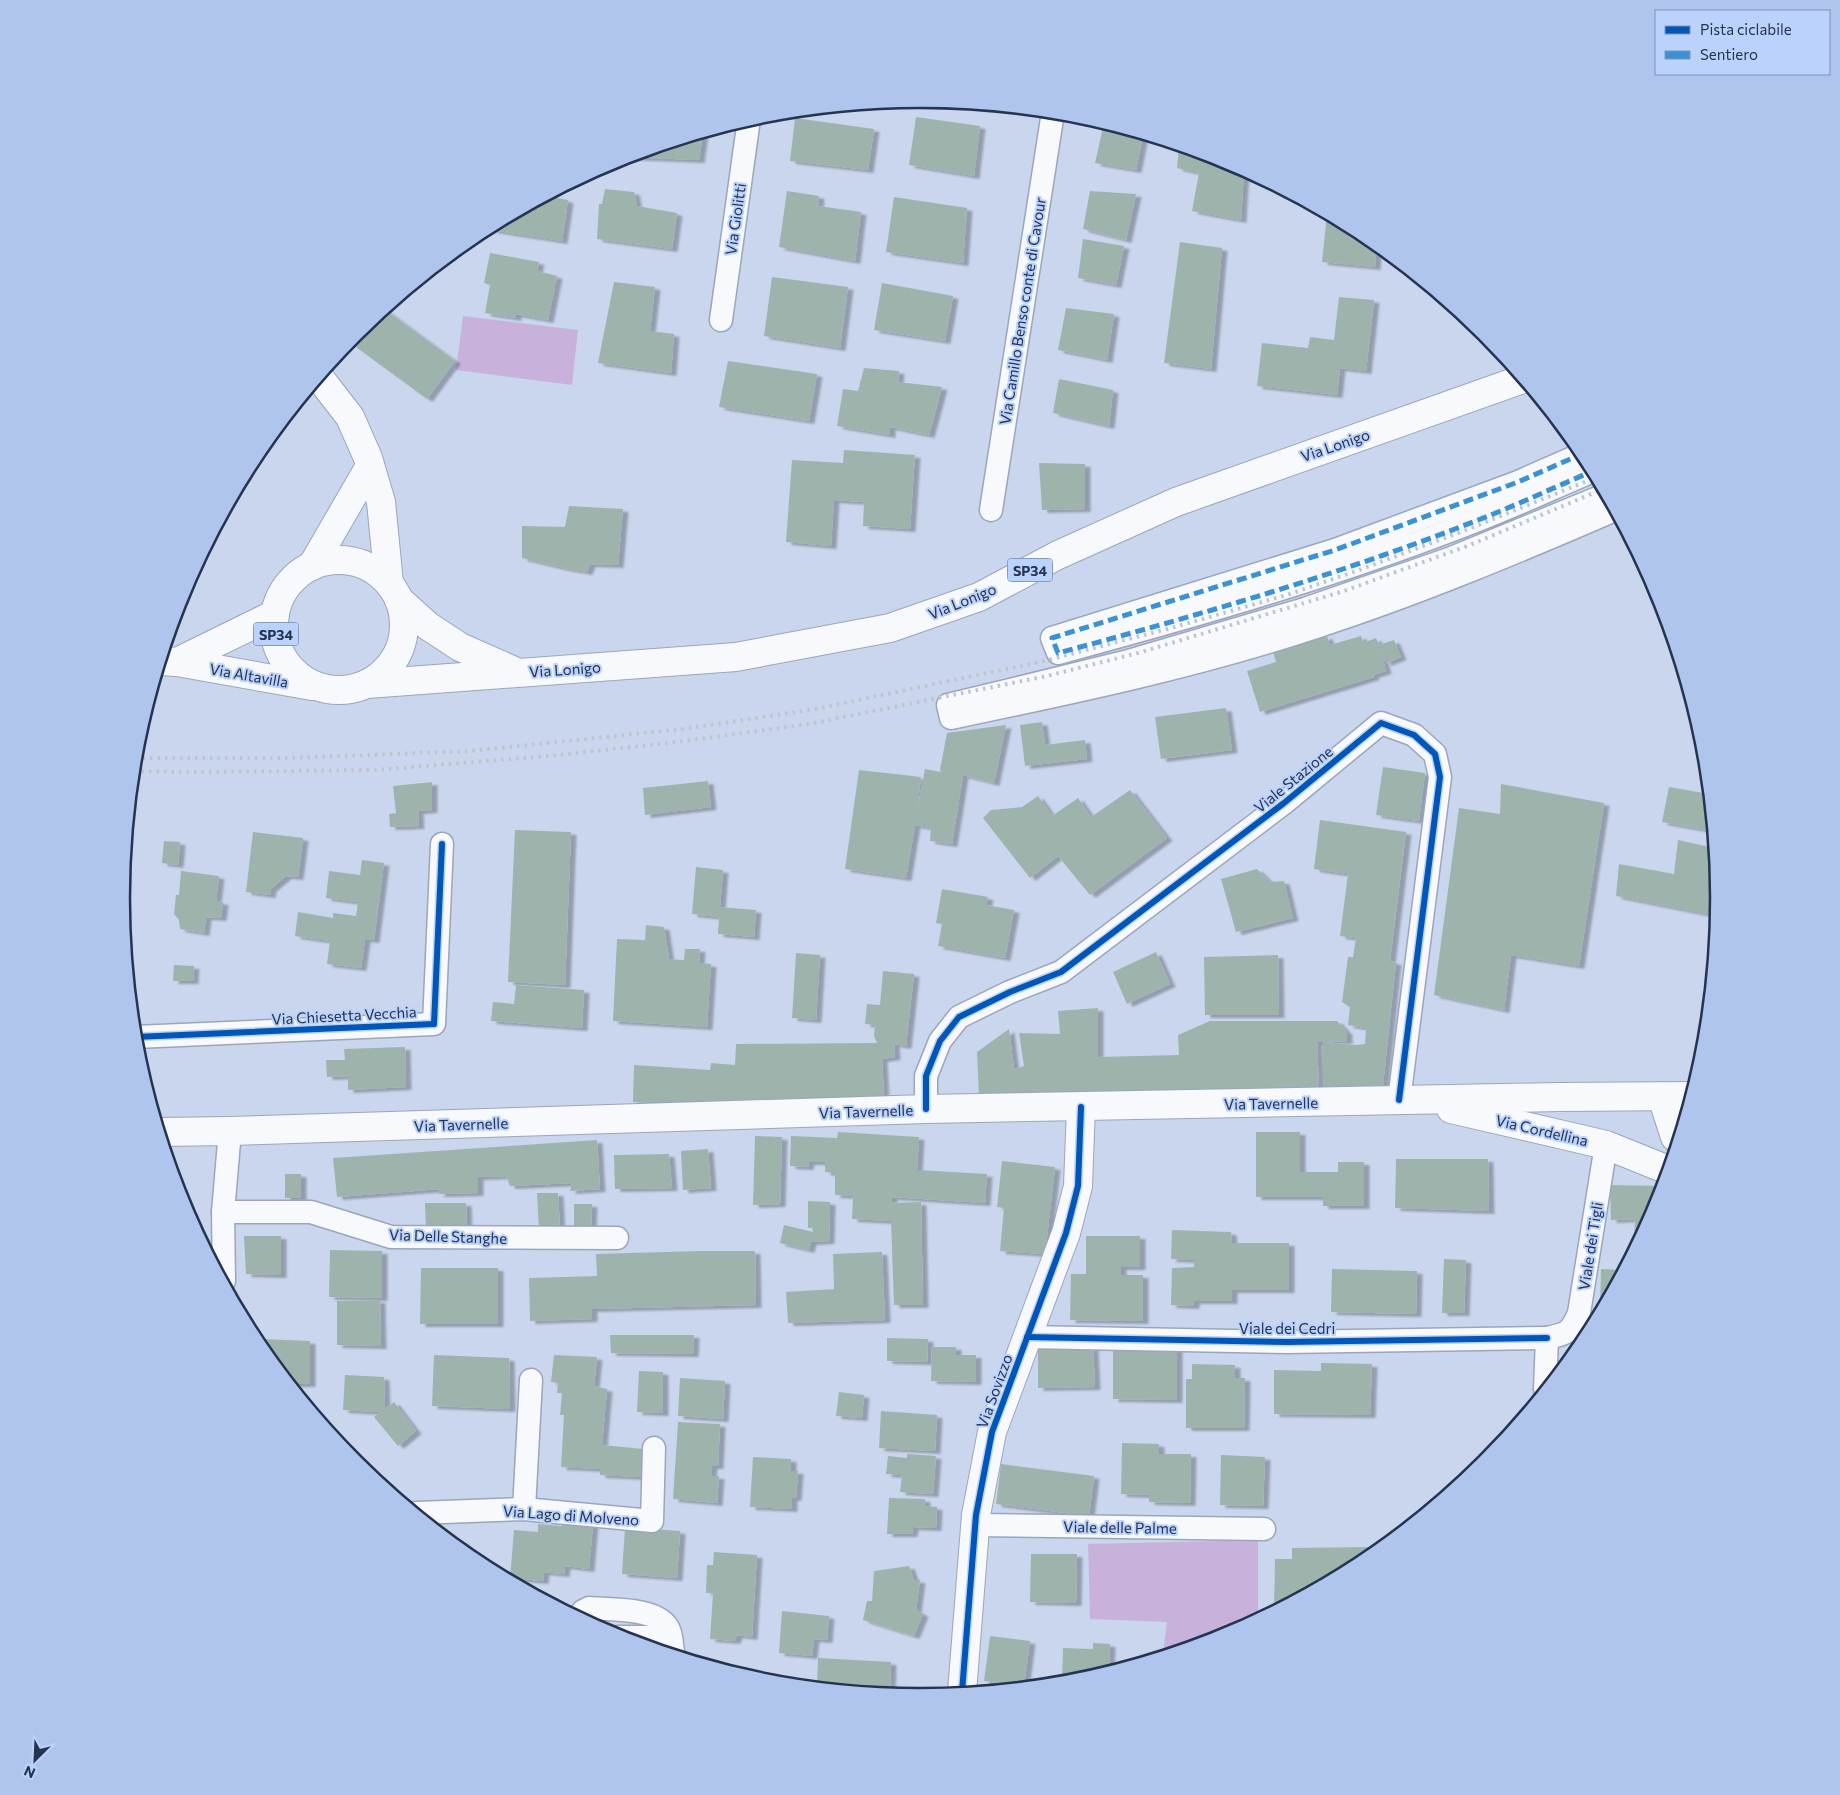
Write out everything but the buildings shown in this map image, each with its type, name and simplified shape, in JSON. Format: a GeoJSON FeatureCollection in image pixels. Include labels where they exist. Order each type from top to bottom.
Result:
{"type":"FeatureCollection","features":[{"type":"Feature","properties":{"kind":"main road"},"geometry":{"type":"LineString","coordinates":[[322,381],[350,417],[370,466],[381,502],[394,592]]}},
{"type":"Feature","properties":{"kind":"main road","name":"Via Lonigo"},"geometry":{"type":"LineString","coordinates":[[367,684],[736,657],[890,628],[979,597],[1058,556],[1176,502],[1517,381]]}},
{"type":"Feature","properties":{"kind":"main road"},"geometry":{"type":"LineString","coordinates":[[312,566],[370,466]]}},
{"type":"Feature","properties":{"kind":"main road","name":"SP34"},"geometry":{"type":"LineString","coordinates":[[345,560],[362,564],[377,572],[394,592],[404,616],[404,632],[400,648],[392,663],[381,675],[367,684],[352,689],[337,690],[321,687],[301,678],[286,662],[276,642],[275,614],[278,603],[291,582],[301,572],[328,561],[345,560]]}},
{"type":"Feature","properties":{"kind":"main road","name":"Via Lonigo"},"geometry":{"type":"LineString","coordinates":[[394,592],[428,626],[460,647],[516,672]]}},
{"type":"Feature","properties":{"kind":"main road","name":"Via Altavilla"},"geometry":{"type":"LineString","coordinates":[[169,662],[275,614]]}},
{"type":"Feature","properties":{"kind":"main road","name":"Via Altavilla"},"geometry":{"type":"LineString","coordinates":[[169,662],[321,687]]}},
{"type":"Feature","properties":{"kind":"main road","name":"Via Tavernelle"},"geometry":{"type":"LineString","coordinates":[[166,1132],[926,1109],[1684,1096]]}},
{"type":"Feature","properties":{"kind":"main road"},"geometry":{"type":"LineString","coordinates":[[1662,1097],[1674,1133]]}},
{"type":"Feature","properties":{"kind":"main road","name":"Via Cordellina"},"geometry":{"type":"LineString","coordinates":[[1406,1100],[1606,1145],[1662,1168]]}},
{"type":"Feature","properties":{"kind":"main road","name":"Via Sovizzo"},"geometry":{"type":"LineString","coordinates":[[962,1686],[975,1525],[992,1432],[1066,1233],[1078,1186],[1081,1107]]}},
{"type":"Feature","properties":{"kind":"street","name":"Via Camillo Benso conte di Cavour"},"geometry":{"type":"LineString","coordinates":[[991,510],[1052,119]]}},
{"type":"Feature","properties":{"kind":"street","name":"Via Giolitti"},"geometry":{"type":"LineString","coordinates":[[721,320],[748,127]]}},
{"type":"Feature","properties":{"kind":"street"},"geometry":{"type":"LineString","coordinates":[[1575,457],[1518,482],[1313,557],[1052,638],[1058,653],[1205,613],[1313,580],[1478,520],[1586,474]]}},
{"type":"Feature","properties":{"kind":"street"},"geometry":{"type":"LineString","coordinates":[[1600,497],[1608,513],[1519,552],[1434,585],[1318,626],[1170,670],[952,718],[948,705],[1125,662],[1305,610],[1449,559],[1600,497]]}},
{"type":"Feature","properties":{"kind":"street","name":"Viale Stazione"},"geometry":{"type":"LineString","coordinates":[[926,1109],[926,1076],[940,1041],[959,1017],[1010,992],[1062,972],[1284,803],[1381,723],[1414,735],[1435,754],[1440,777],[1409,1022],[1406,1100]]}},
{"type":"Feature","properties":{"kind":"street","name":"Via Chiesetta Vecchia"},"geometry":{"type":"LineString","coordinates":[[143,1038],[434,1024],[442,844]]}},
{"type":"Feature","properties":{"kind":"street"},"geometry":{"type":"LineString","coordinates":[[224,1270],[223,1212],[230,1131]]}},
{"type":"Feature","properties":{"kind":"street","name":"Viale dei Tigli"},"geometry":{"type":"LineString","coordinates":[[1547,1338],[1566,1334],[1579,1313],[1606,1145]]}},
{"type":"Feature","properties":{"kind":"street","name":"Via Delle Stanghe"},"geometry":{"type":"LineString","coordinates":[[223,1212],[311,1212],[392,1237],[617,1238]]}},
{"type":"Feature","properties":{"kind":"street","name":"Viale dei Cedri"},"geometry":{"type":"LineString","coordinates":[[1027,1337],[1287,1342],[1547,1338]]}},
{"type":"Feature","properties":{"kind":"street"},"geometry":{"type":"LineString","coordinates":[[1545,1380],[1547,1338]]}},
{"type":"Feature","properties":{"kind":"street"},"geometry":{"type":"LineString","coordinates":[[524,1509],[530,1380]]}},
{"type":"Feature","properties":{"kind":"street","name":"Via Lago di Molveno"},"geometry":{"type":"LineString","coordinates":[[425,1513],[524,1509],[652,1521],[654,1448]]}},
{"type":"Feature","properties":{"kind":"street","name":"Viale delle Palme"},"geometry":{"type":"LineString","coordinates":[[975,1525],[1264,1529]]}},
{"type":"Feature","properties":{"kind":"street"},"geometry":{"type":"LineString","coordinates":[[583,1611],[589,1608],[648,1613],[659,1617],[669,1629],[672,1648]]}},
{"type":"Feature","properties":{"kind":"street"},"geometry":{"type":"LineString","coordinates":[[642,1637],[659,1637],[667,1646]]}},
{"type":"Feature","properties":{"kind":"shaded area"},"geometry":{"type":"Polygon","coordinates":[[[463,316],[578,330],[572,385],[456,370],[463,316]]]}},
{"type":"Feature","properties":{"kind":"shaded area"},"geometry":{"type":"Polygon","coordinates":[[[1258,1540],[1258,1611],[1228,1624],[1221,1624],[1227,1625],[1164,1649],[1167,1622],[1090,1619],[1088,1544],[1258,1540]]]}},
{"type":"Feature","properties":{"kind":"railway"},"geometry":{"type":"LineString","coordinates":[[143,758],[289,758],[471,751],[683,729],[815,709],[1040,662],[1171,628],[1290,594],[1466,530],[1590,480]]}},
{"type":"Feature","properties":{"kind":"railway"},"geometry":{"type":"LineString","coordinates":[[141,771],[375,770],[549,756],[685,741],[809,724],[1047,676],[1138,653],[1344,591],[1470,545],[1597,492]]}},
{"type":"Feature","properties":{"kind":"marked path"},"geometry":{"type":"LineString","coordinates":[[1575,457],[1518,482],[1335,550],[1052,638],[1058,653],[1270,592],[1426,540],[1493,514],[1586,474]]}},
{"type":"Feature","properties":{"kind":"cycle path"},"geometry":{"type":"LineString","coordinates":[[926,1109],[926,1076],[940,1041],[959,1017],[1010,992],[1061,972],[1284,803],[1381,723],[1414,735],[1435,754],[1440,777],[1399,1100]]}},
{"type":"Feature","properties":{"kind":"cycle path"},"geometry":{"type":"LineString","coordinates":[[143,1037],[434,1024],[442,844]]}},
{"type":"Feature","properties":{"kind":"cycle path"},"geometry":{"type":"LineString","coordinates":[[962,1686],[976,1515],[992,1432],[1066,1233],[1078,1186],[1081,1107]]}},
{"type":"Feature","properties":{"kind":"cycle path"},"geometry":{"type":"LineString","coordinates":[[1027,1337],[1287,1342],[1547,1338]]}}]}
